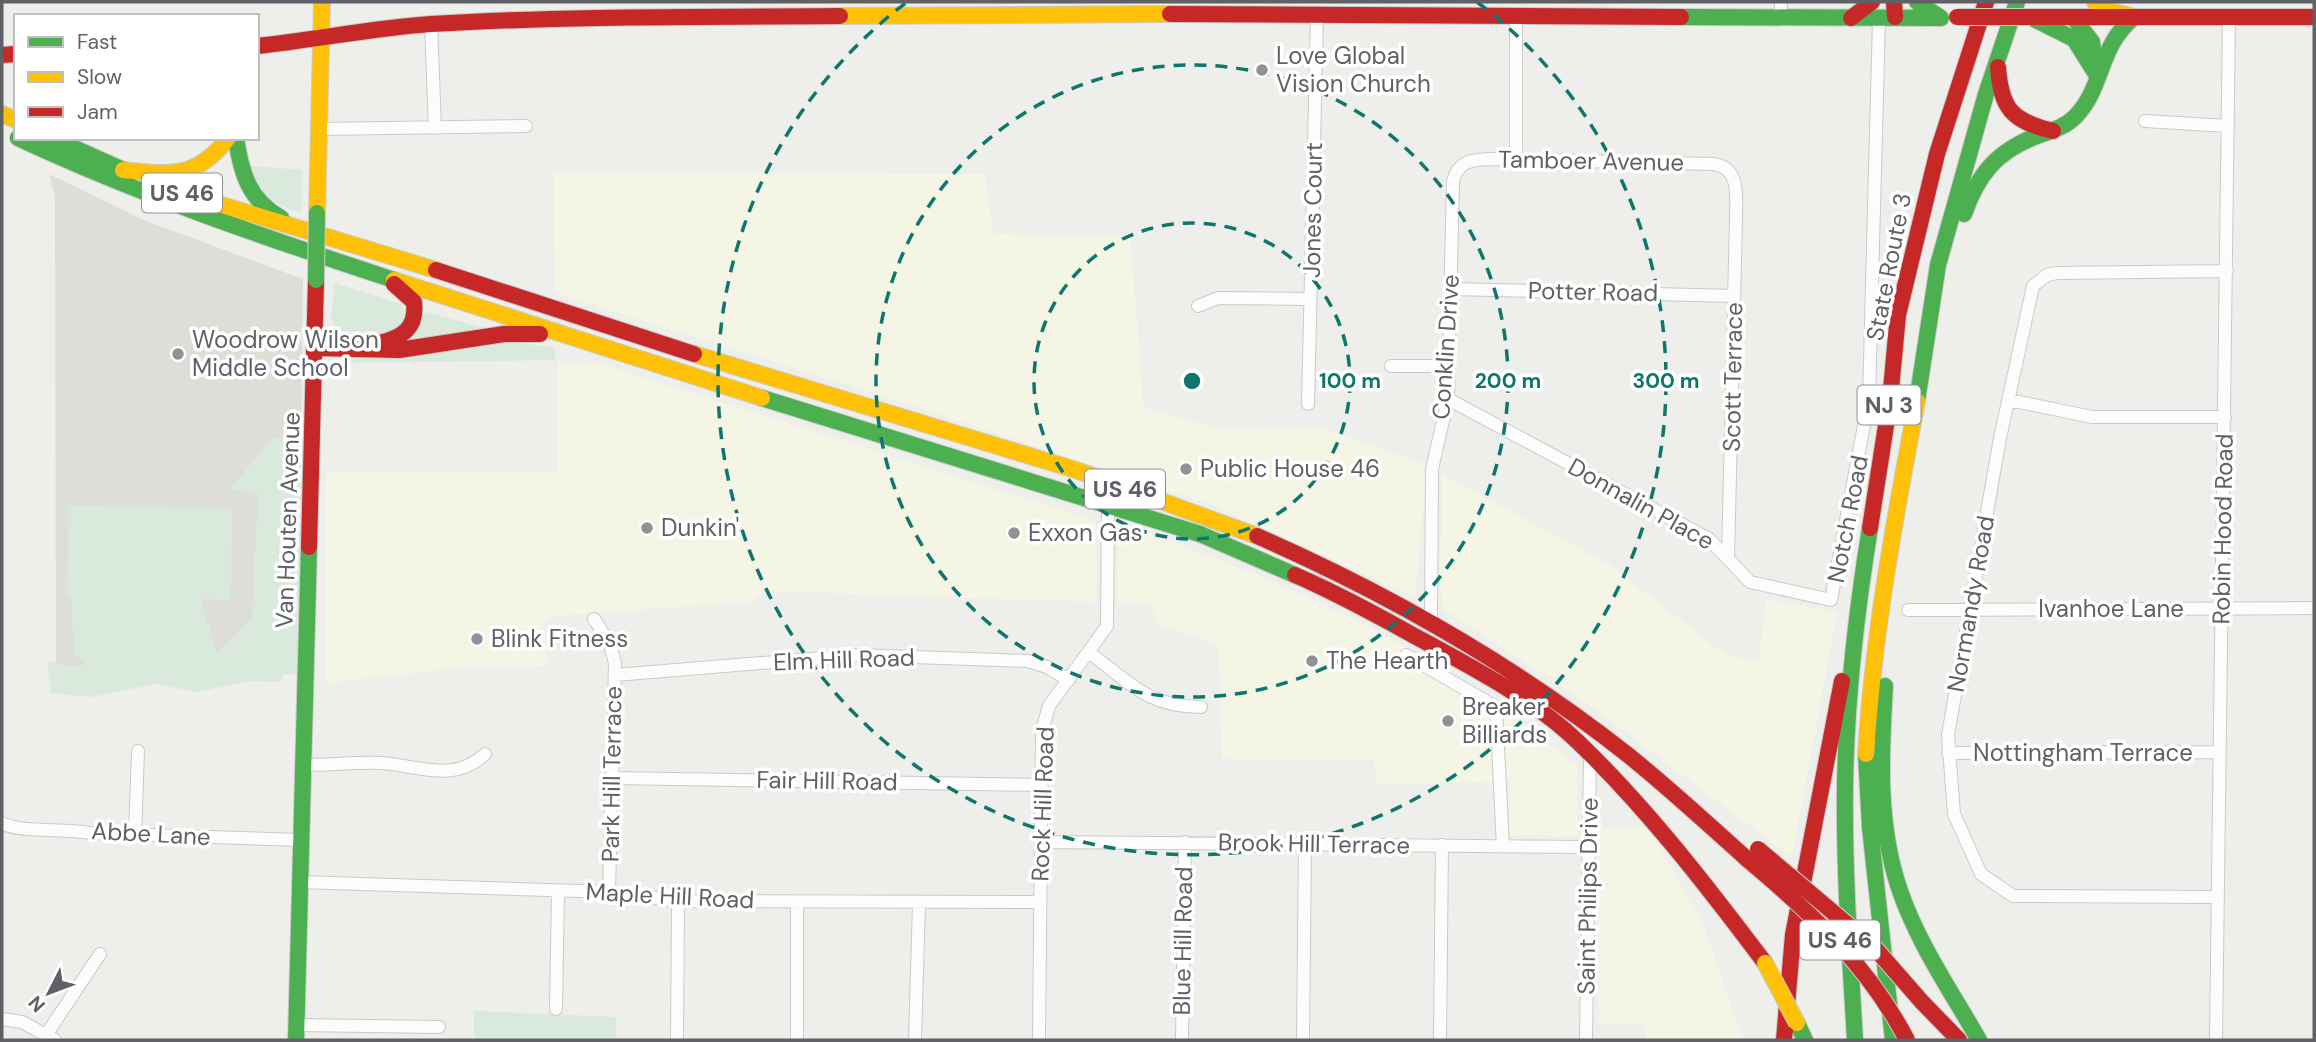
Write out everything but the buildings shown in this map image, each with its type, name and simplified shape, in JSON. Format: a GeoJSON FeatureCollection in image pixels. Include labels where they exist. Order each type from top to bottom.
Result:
{"type":"FeatureCollection","features":[{"type":"Feature","properties":{"kind":"main road","name":"Van Houten Avenue"},"geometry":{"type":"LineString","coordinates":[[297,1032],[316,348],[322,2]]}},
{"type":"Feature","properties":{"kind":"main road"},"geometry":{"type":"LineString","coordinates":[[1851,18],[1872,2]]}},
{"type":"Feature","properties":{"kind":"main road"},"geometry":{"type":"LineString","coordinates":[[1917,2],[1949,18]]}},
{"type":"Feature","properties":{"kind":"main road","name":"State Route 3"},"geometry":{"type":"LineString","coordinates":[[1881,622],[1896,510],[1948,222],[1997,58],[2017,2]]}},
{"type":"Feature","properties":{"kind":"main road"},"geometry":{"type":"LineString","coordinates":[[2095,2],[2106,10],[2134,17]]}},
{"type":"Feature","properties":{"kind":"main road","name":"State Route 3"},"geometry":{"type":"LineString","coordinates":[[1854,632],[1890,400],[1898,315],[1937,153],[1985,4]]}},
{"type":"Feature","properties":{"kind":"main road"},"geometry":{"type":"LineString","coordinates":[[259,46],[320,38],[348,31],[431,24],[630,17],[1516,16],[1781,10],[1851,18],[1889,12],[1949,18],[2314,17]]}},
{"type":"Feature","properties":{"kind":"main road"},"geometry":{"type":"LineString","coordinates":[[2031,17],[2074,39],[2096,74]]}},
{"type":"Feature","properties":{"kind":"main road"},"geometry":{"type":"LineString","coordinates":[[2073,17],[2092,42],[2096,74]]}},
{"type":"Feature","properties":{"kind":"main road"},"geometry":{"type":"LineString","coordinates":[[1928,341],[1949,260],[1969,198],[1980,174],[2006,148],[2053,131],[2082,110],[2109,41],[2134,17]]}},
{"type":"Feature","properties":{"kind":"main road"},"geometry":{"type":"LineString","coordinates":[[1997,58],[1999,86],[2005,106],[2026,124],[2053,131]]}},
{"type":"Feature","properties":{"kind":"main road","name":"US 46"},"geometry":{"type":"LineString","coordinates":[[22,140],[151,196],[373,274],[1200,534],[1328,589],[1426,640],[1523,699],[1590,752],[1688,861],[1765,963],[1805,1040]]}},
{"type":"Feature","properties":{"kind":"main road","name":"US 46"},"geometry":{"type":"LineString","coordinates":[[56,140],[123,170],[241,214],[308,231],[1160,499],[1317,562],[1430,621],[1496,661],[1639,764],[1753,855],[1847,947],[1877,986],[1907,1040]]}},
{"type":"Feature","properties":{"kind":"main road"},"geometry":{"type":"LineString","coordinates":[[123,170],[187,172],[211,160],[226,140]]}},
{"type":"Feature","properties":{"kind":"main road"},"geometry":{"type":"LineString","coordinates":[[236,140],[242,174],[251,193],[273,214],[308,231]]}},
{"type":"Feature","properties":{"kind":"main road"},"geometry":{"type":"LineString","coordinates":[[349,349],[403,337],[414,321],[416,312],[410,295],[373,274]]}},
{"type":"Feature","properties":{"kind":"main road"},"geometry":{"type":"LineString","coordinates":[[316,348],[398,350],[517,333],[564,335]]}},
{"type":"Feature","properties":{"kind":"main road"},"geometry":{"type":"LineString","coordinates":[[1881,622],[1887,648],[1880,758],[1883,816],[1893,869],[1916,925],[1979,1040]]}},
{"type":"Feature","properties":{"kind":"main road","name":"NJ 3"},"geometry":{"type":"LineString","coordinates":[[1881,622],[1865,763],[1874,880],[1893,1040]]}},
{"type":"Feature","properties":{"kind":"main road"},"geometry":{"type":"LineString","coordinates":[[1784,1040],[1793,935],[1826,752],[1854,632]]}},
{"type":"Feature","properties":{"kind":"main road","name":"NJ 3"},"geometry":{"type":"LineString","coordinates":[[1854,632],[1845,788],[1848,927],[1855,1040]]}},
{"type":"Feature","properties":{"kind":"main road"},"geometry":{"type":"LineString","coordinates":[[1753,855],[1834,910],[1873,946],[1959,1040]]}},
{"type":"Feature","properties":{"kind":"street","name":"Notch Road"},"geometry":{"type":"LineString","coordinates":[[1831,600],[1869,399],[1889,12]]}},
{"type":"Feature","properties":{"kind":"street","name":"Jones Court"},"geometry":{"type":"LineString","coordinates":[[1308,404],[1317,16]]}},
{"type":"Feature","properties":{"kind":"street"},"geometry":{"type":"LineString","coordinates":[[1516,16],[1516,160]]}},
{"type":"Feature","properties":{"kind":"street","name":"Robin Hood Road"},"geometry":{"type":"LineString","coordinates":[[2216,1040],[2230,17]]}},
{"type":"Feature","properties":{"kind":"street"},"geometry":{"type":"LineString","coordinates":[[431,24],[435,128]]}},
{"type":"Feature","properties":{"kind":"street"},"geometry":{"type":"LineString","coordinates":[[2145,121],[2228,126]]}},
{"type":"Feature","properties":{"kind":"street"},"geometry":{"type":"LineString","coordinates":[[319,129],[526,126]]}},
{"type":"Feature","properties":{"kind":"street","name":"Tamboer Avenue"},"geometry":{"type":"LineString","coordinates":[[1453,198],[1455,175],[1465,162],[1516,160],[1719,164],[1727,168],[1735,179],[1736,196]]}},
{"type":"Feature","properties":{"kind":"street","name":"Scott Terrace"},"geometry":{"type":"LineString","coordinates":[[1728,558],[1736,196]]}},
{"type":"Feature","properties":{"kind":"street","name":"Conklin Drive"},"geometry":{"type":"LineString","coordinates":[[1430,621],[1432,469],[1448,399],[1453,198]]}},
{"type":"Feature","properties":{"kind":"street","name":"Normandy Road"},"geometry":{"type":"LineString","coordinates":[[2218,897],[2012,896],[1981,874],[1974,862],[1954,814],[1948,753],[1969,609],[2029,297],[2040,279],[2057,273],[2227,271]]}},
{"type":"Feature","properties":{"kind":"street","name":"Potter Road"},"geometry":{"type":"LineString","coordinates":[[1451,289],[1734,296]]}},
{"type":"Feature","properties":{"kind":"street"},"geometry":{"type":"LineString","coordinates":[[1198,306],[1218,298],[1311,299]]}},
{"type":"Feature","properties":{"kind":"street"},"geometry":{"type":"LineString","coordinates":[[1391,366],[1449,366]]}},
{"type":"Feature","properties":{"kind":"street","name":"Donnalin Place"},"geometry":{"type":"LineString","coordinates":[[1448,399],[1709,539],[1745,577],[1758,585],[1831,600]]}},
{"type":"Feature","properties":{"kind":"street"},"geometry":{"type":"LineString","coordinates":[[2009,400],[2092,417],[2225,417]]}},
{"type":"Feature","properties":{"kind":"street","name":"Rock Hill Road"},"geometry":{"type":"LineString","coordinates":[[1039,1040],[1044,717],[1107,626],[1108,504]]}},
{"type":"Feature","properties":{"kind":"street","name":"Ivanhoe Lane"},"geometry":{"type":"LineString","coordinates":[[1908,610],[2314,608]]}},
{"type":"Feature","properties":{"kind":"street","name":"Park Hill Terrace"},"geometry":{"type":"LineString","coordinates":[[594,619],[614,654],[609,892]]}},
{"type":"Feature","properties":{"kind":"street"},"geometry":{"type":"LineString","coordinates":[[1090,653],[1156,701],[1177,707],[1201,707]]}},
{"type":"Feature","properties":{"kind":"street","name":"Elm Hill Road"},"geometry":{"type":"LineString","coordinates":[[614,676],[891,655],[1028,661],[1047,667],[1069,680]]}},
{"type":"Feature","properties":{"kind":"street"},"geometry":{"type":"LineString","coordinates":[[1406,656],[1496,707],[1503,846]]}},
{"type":"Feature","properties":{"kind":"street"},"geometry":{"type":"LineString","coordinates":[[135,835],[138,751]]}},
{"type":"Feature","properties":{"kind":"street","name":"Saint Philips Drive"},"geometry":{"type":"LineString","coordinates":[[1586,1040],[1590,752]]}},
{"type":"Feature","properties":{"kind":"street","name":"Nottingham Terrace"},"geometry":{"type":"LineString","coordinates":[[1948,753],[2219,752]]}},
{"type":"Feature","properties":{"kind":"street"},"geometry":{"type":"LineString","coordinates":[[303,765],[383,763],[419,771],[463,769],[473,766],[485,754]]}},
{"type":"Feature","properties":{"kind":"street","name":"Fair Hill Road"},"geometry":{"type":"LineString","coordinates":[[612,778],[1041,785]]}},
{"type":"Feature","properties":{"kind":"street","name":"Abbe Lane"},"geometry":{"type":"LineString","coordinates":[[2,823],[11,828],[65,828],[135,835],[301,840]]}},
{"type":"Feature","properties":{"kind":"street","name":"Brook Hill Terrace"},"geometry":{"type":"LineString","coordinates":[[1041,842],[1588,847]]}},
{"type":"Feature","properties":{"kind":"street","name":"Blue Hill Road"},"geometry":{"type":"LineString","coordinates":[[1182,1040],[1185,842]]}},
{"type":"Feature","properties":{"kind":"street"},"geometry":{"type":"LineString","coordinates":[[1303,1040],[1305,844]]}},
{"type":"Feature","properties":{"kind":"street"},"geometry":{"type":"LineString","coordinates":[[1440,1040],[1442,845]]}},
{"type":"Feature","properties":{"kind":"street","name":"Maple Hill Road"},"geometry":{"type":"LineString","coordinates":[[300,882],[609,892],[678,901],[1040,902]]}},
{"type":"Feature","properties":{"kind":"street"},"geometry":{"type":"LineString","coordinates":[[556,1009],[558,891]]}},
{"type":"Feature","properties":{"kind":"street"},"geometry":{"type":"LineString","coordinates":[[677,1040],[678,901]]}},
{"type":"Feature","properties":{"kind":"street"},"geometry":{"type":"LineString","coordinates":[[797,902],[797,1040]]}},
{"type":"Feature","properties":{"kind":"street"},"geometry":{"type":"LineString","coordinates":[[915,1040],[919,903]]}},
{"type":"Feature","properties":{"kind":"street"},"geometry":{"type":"LineString","coordinates":[[2,1019],[22,1022],[51,1038],[100,954]]}},
{"type":"Feature","properties":{"kind":"street"},"geometry":{"type":"LineString","coordinates":[[297,1032],[439,1027]]}},
{"type":"Feature","properties":{"kind":"shaded area"},"geometry":{"type":"Polygon","coordinates":[[[553,173],[985,174],[993,234],[1130,236],[1144,408],[1221,429],[1320,428],[1427,465],[1415,598],[1217,507],[908,404],[555,293],[553,173]]]}},
{"type":"Feature","properties":{"kind":"shaded area","name":"Woodrow Wilson Middle School"},"geometry":{"type":"Polygon","coordinates":[[[49,174],[146,221],[303,279],[298,674],[56,678],[55,195],[49,174]]]}},
{"type":"Feature","properties":{"kind":"shaded area"},"geometry":{"type":"Polygon","coordinates":[[[558,362],[601,364],[1096,521],[1097,602],[763,591],[753,602],[551,616],[543,622],[548,666],[459,668],[326,683],[326,473],[558,471],[558,362]]]}},
{"type":"Feature","properties":{"kind":"shaded area"},"geometry":{"type":"Polygon","coordinates":[[[1442,474],[1610,565],[1727,656],[1759,660],[1766,599],[1837,612],[1792,858],[1593,707],[1443,609],[1440,581],[1442,474]]]}},
{"type":"Feature","properties":{"kind":"shaded area"},"geometry":{"type":"Polygon","coordinates":[[[1118,521],[1275,582],[1374,629],[1495,700],[1577,765],[1577,836],[1509,835],[1510,781],[1376,785],[1374,760],[1222,759],[1218,644],[1158,624],[1150,604],[1118,603],[1118,521]]]}},
{"type":"Feature","properties":{"kind":"shaded area"},"geometry":{"type":"Polygon","coordinates":[[[1644,826],[1660,846],[1703,924],[1743,1040],[1646,1040],[1645,1025],[1599,1024],[1599,828],[1644,826]]]}},
{"type":"Feature","properties":{"kind":"green space"},"geometry":{"type":"Polygon","coordinates":[[[250,166],[302,170],[301,213],[282,206],[269,197],[250,166]]]}},
{"type":"Feature","properties":{"kind":"green space"},"geometry":{"type":"Polygon","coordinates":[[[334,283],[401,304],[407,315],[404,322],[389,336],[336,330],[331,318],[334,283]]]}},
{"type":"Feature","properties":{"kind":"green space"},"geometry":{"type":"Polygon","coordinates":[[[425,312],[491,330],[411,342],[425,312]]]}},
{"type":"Feature","properties":{"kind":"green space"},"geometry":{"type":"Polygon","coordinates":[[[501,340],[554,348],[556,360],[345,363],[341,356],[501,340]]]}},
{"type":"Feature","properties":{"kind":"green space"},"geometry":{"type":"Polygon","coordinates":[[[273,437],[297,441],[301,450],[298,674],[283,674],[281,682],[249,681],[197,692],[156,684],[91,697],[51,693],[47,661],[71,667],[86,664],[74,653],[71,597],[67,597],[69,506],[232,509],[231,600],[200,599],[217,653],[252,618],[258,494],[230,489],[273,437]]]}},
{"type":"Feature","properties":{"kind":"green space"},"geometry":{"type":"Polygon","coordinates":[[[474,1011],[616,1017],[616,1040],[474,1040],[474,1011]]]}},
{"type":"Feature","properties":{"kind":"traffic: fast"},"geometry":{"type":"LineString","coordinates":[[1917,2],[1941,18]]}},
{"type":"Feature","properties":{"kind":"traffic: fast"},"geometry":{"type":"LineString","coordinates":[[1917,401],[1938,265],[1986,94],[2017,2]]}},
{"type":"Feature","properties":{"kind":"traffic: fast"},"geometry":{"type":"LineString","coordinates":[[1681,17],[1940,18]]}},
{"type":"Feature","properties":{"kind":"traffic: fast"},"geometry":{"type":"LineString","coordinates":[[2030,17],[2074,39],[2096,74]]}},
{"type":"Feature","properties":{"kind":"traffic: fast"},"geometry":{"type":"LineString","coordinates":[[2073,17],[2092,42],[2094,58]]}},
{"type":"Feature","properties":{"kind":"traffic: fast"},"geometry":{"type":"LineString","coordinates":[[1964,214],[1976,187],[2000,157],[2023,142],[2062,126],[2075,117],[2092,93],[2113,41],[2134,17]]}},
{"type":"Feature","properties":{"kind":"traffic: fast"},"geometry":{"type":"LineString","coordinates":[[22,140],[204,215],[394,280]]}},
{"type":"Feature","properties":{"kind":"traffic: fast"},"geometry":{"type":"LineString","coordinates":[[56,140],[130,173]]}},
{"type":"Feature","properties":{"kind":"traffic: fast"},"geometry":{"type":"LineString","coordinates":[[236,140],[248,184],[261,203],[281,218]]}},
{"type":"Feature","properties":{"kind":"traffic: fast"},"geometry":{"type":"LineString","coordinates":[[316,280],[317,213]]}},
{"type":"Feature","properties":{"kind":"traffic: fast"},"geometry":{"type":"LineString","coordinates":[[762,398],[1200,534],[1295,575]]}},
{"type":"Feature","properties":{"kind":"traffic: fast"},"geometry":{"type":"LineString","coordinates":[[1855,1040],[1846,883],[1846,756],[1853,658],[1870,528]]}},
{"type":"Feature","properties":{"kind":"traffic: fast"},"geometry":{"type":"LineString","coordinates":[[296,1040],[309,547]]}},
{"type":"Feature","properties":{"kind":"traffic: fast"},"geometry":{"type":"LineString","coordinates":[[1885,686],[1882,788],[1892,863],[1915,928],[1979,1040]]}},
{"type":"Feature","properties":{"kind":"traffic: fast"},"geometry":{"type":"LineString","coordinates":[[1866,754],[1870,827],[1893,1040]]}},
{"type":"Feature","properties":{"kind":"traffic: fast"},"geometry":{"type":"LineString","coordinates":[[1797,1023],[1805,1040]]}},
{"type":"Feature","properties":{"kind":"traffic: slow"},"geometry":{"type":"LineString","coordinates":[[317,213],[322,2]]}},
{"type":"Feature","properties":{"kind":"traffic: slow"},"geometry":{"type":"LineString","coordinates":[[2095,2],[2106,10],[2134,17]]}},
{"type":"Feature","properties":{"kind":"traffic: slow"},"geometry":{"type":"LineString","coordinates":[[840,16],[1170,14]]}},
{"type":"Feature","properties":{"kind":"traffic: slow"},"geometry":{"type":"LineString","coordinates":[[2,114],[14,119]]}},
{"type":"Feature","properties":{"kind":"traffic: slow"},"geometry":{"type":"LineString","coordinates":[[123,170],[155,173],[182,171],[205,161],[226,140]]}},
{"type":"Feature","properties":{"kind":"traffic: slow"},"geometry":{"type":"LineString","coordinates":[[176,191],[436,270]]}},
{"type":"Feature","properties":{"kind":"traffic: slow"},"geometry":{"type":"LineString","coordinates":[[394,280],[762,398]]}},
{"type":"Feature","properties":{"kind":"traffic: slow"},"geometry":{"type":"LineString","coordinates":[[694,354],[1076,470],[1257,536]]}},
{"type":"Feature","properties":{"kind":"traffic: slow"},"geometry":{"type":"LineString","coordinates":[[1866,754],[1879,621],[1917,401]]}},
{"type":"Feature","properties":{"kind":"traffic: slow"},"geometry":{"type":"LineString","coordinates":[[1765,963],[1797,1023]]}},
{"type":"Feature","properties":{"kind":"traffic: jam"},"geometry":{"type":"LineString","coordinates":[[1851,18],[1872,2]]}},
{"type":"Feature","properties":{"kind":"traffic: jam"},"geometry":{"type":"LineString","coordinates":[[1894,2],[1895,17]]}},
{"type":"Feature","properties":{"kind":"traffic: jam"},"geometry":{"type":"LineString","coordinates":[[1870,528],[1890,400],[1898,315],[1937,154],[1986,2]]}},
{"type":"Feature","properties":{"kind":"traffic: jam"},"geometry":{"type":"LineString","coordinates":[[1170,14],[1681,17]]}},
{"type":"Feature","properties":{"kind":"traffic: jam"},"geometry":{"type":"LineString","coordinates":[[259,46],[387,28],[482,21],[840,16]]}},
{"type":"Feature","properties":{"kind":"traffic: jam"},"geometry":{"type":"LineString","coordinates":[[1957,17],[2030,17]]}},
{"type":"Feature","properties":{"kind":"traffic: jam"},"geometry":{"type":"LineString","coordinates":[[2033,17],[2314,17]]}},
{"type":"Feature","properties":{"kind":"traffic: jam"},"geometry":{"type":"LineString","coordinates":[[2,55],[14,54]]}},
{"type":"Feature","properties":{"kind":"traffic: jam"},"geometry":{"type":"LineString","coordinates":[[1998,67],[2002,93],[2011,111],[2028,123],[2053,131]]}},
{"type":"Feature","properties":{"kind":"traffic: jam"},"geometry":{"type":"LineString","coordinates":[[436,270],[694,354]]}},
{"type":"Feature","properties":{"kind":"traffic: jam"},"geometry":{"type":"LineString","coordinates":[[309,547],[316,280]]}},
{"type":"Feature","properties":{"kind":"traffic: jam"},"geometry":{"type":"LineString","coordinates":[[380,343],[402,334],[413,319],[414,302],[394,284]]}},
{"type":"Feature","properties":{"kind":"traffic: jam"},"geometry":{"type":"LineString","coordinates":[[316,348],[399,350],[504,334],[540,334]]}},
{"type":"Feature","properties":{"kind":"traffic: jam"},"geometry":{"type":"LineString","coordinates":[[1257,536],[1355,582],[1495,661],[1585,722],[1628,755],[1748,860]]}},
{"type":"Feature","properties":{"kind":"traffic: jam"},"geometry":{"type":"LineString","coordinates":[[1295,575],[1359,606],[1483,674],[1523,698],[1560,726],[1652,820],[1765,963]]}},
{"type":"Feature","properties":{"kind":"traffic: jam"},"geometry":{"type":"LineString","coordinates":[[1784,1040],[1793,935],[1842,681]]}},
{"type":"Feature","properties":{"kind":"traffic: jam"},"geometry":{"type":"LineString","coordinates":[[1758,849],[1873,946],[1922,1002]]}},
{"type":"Feature","properties":{"kind":"traffic: jam"},"geometry":{"type":"LineString","coordinates":[[1748,860],[1837,942],[1875,988],[1907,1040]]}},
{"type":"Feature","properties":{"kind":"traffic: jam"},"geometry":{"type":"LineString","coordinates":[[1922,1002],[1959,1040]]}},
{"type":"Feature","properties":{"kind":"place","name":"Love Global Vision Church"},"geometry":{"type":"Point","coordinates":[1262,70]}},
{"type":"Feature","properties":{"kind":"place","name":"Woodrow Wilson Middle School"},"geometry":{"type":"Point","coordinates":[178,354]}},
{"type":"Feature","properties":{"kind":"place","name":"Public House 46"},"geometry":{"type":"Point","coordinates":[1186,469]}},
{"type":"Feature","properties":{"kind":"place","name":"Dunkin'"},"geometry":{"type":"Point","coordinates":[647,528]}},
{"type":"Feature","properties":{"kind":"place","name":"Exxon Gas"},"geometry":{"type":"Point","coordinates":[1014,533]}},
{"type":"Feature","properties":{"kind":"place","name":"Blink Fitness"},"geometry":{"type":"Point","coordinates":[477,639]}},
{"type":"Feature","properties":{"kind":"place","name":"The Hearth"},"geometry":{"type":"Point","coordinates":[1312,661]}},
{"type":"Feature","properties":{"kind":"place","name":"Breaker Billiards"},"geometry":{"type":"Point","coordinates":[1448,721]}}]}
